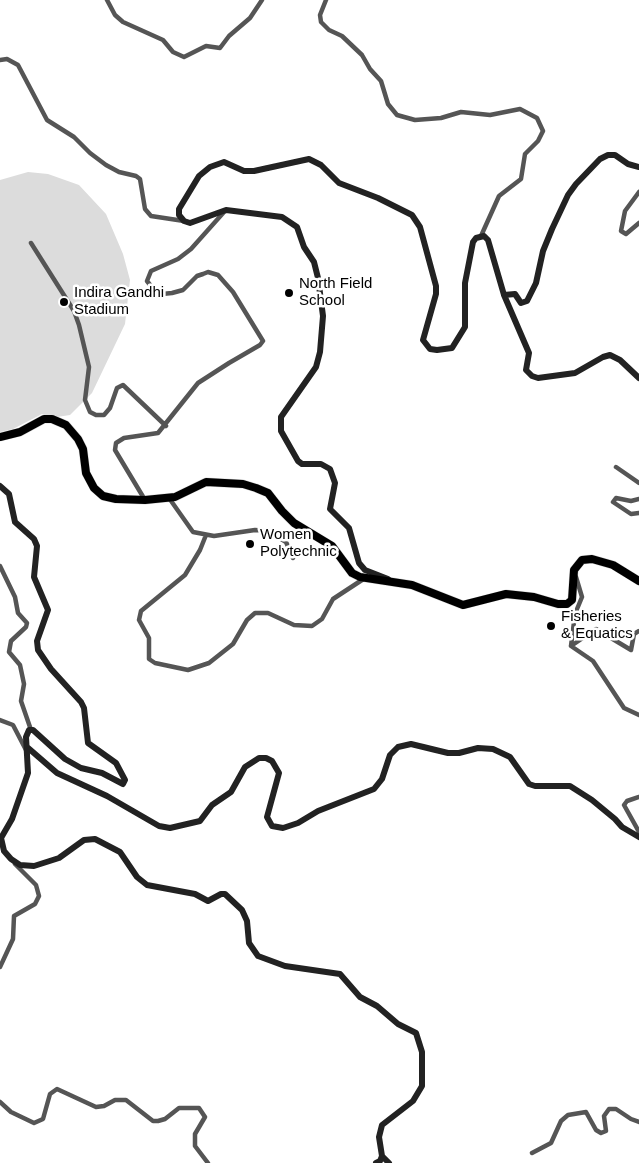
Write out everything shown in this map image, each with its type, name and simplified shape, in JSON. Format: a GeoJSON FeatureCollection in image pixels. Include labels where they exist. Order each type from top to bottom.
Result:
{"type":"FeatureCollection","features":[{"type":"Feature","properties":{"kind":"highway"},"geometry":{"type":"LineString","coordinates":[[0,437],[20,432],[44,418],[66,425],[78,439],[83,449],[86,473],[94,488],[103,496],[116,499],[145,500],[176,497],[206,482],[243,484],[262,490],[268,493],[294,523],[332,546],[352,572],[365,578],[412,584],[463,604],[506,594],[534,597],[558,604],[567,604],[572,600],[574,570],[582,560],[592,558],[613,565],[639,581]]}},
{"type":"Feature","properties":{"kind":"street"},"geometry":{"type":"LineString","coordinates":[[107,0],[115,15],[123,22],[163,40],[173,52],[184,57],[206,46],[220,48],[229,36],[250,18],[262,0]]}},
{"type":"Feature","properties":{"kind":"street"},"geometry":{"type":"LineString","coordinates":[[184,221],[179,215],[182,203],[199,176],[217,164],[224,162],[244,171],[254,171],[301,160],[316,162],[339,183],[404,210],[417,221],[436,294],[427,320],[423,340],[430,349],[452,348],[465,327],[464,295],[467,268],[473,242],[476,238],[482,236],[499,196],[521,179],[524,154],[538,141],[543,131],[537,118],[520,109],[490,115],[461,112],[441,118],[415,120],[397,115],[388,104],[381,81],[370,70],[362,55],[342,36],[329,30],[321,22],[320,15],[326,0]]}},
{"type":"Feature","properties":{"kind":"street"},"geometry":{"type":"LineString","coordinates":[[0,60],[7,60],[18,65],[47,120],[74,137],[90,154],[106,165],[119,172],[136,176],[140,179],[145,209],[151,216],[190,223],[226,210],[276,216],[292,222],[297,227],[316,266],[323,316],[320,352],[316,367],[281,417],[281,431],[298,461],[302,464],[321,464],[333,473],[335,489],[330,501],[330,510],[349,528],[358,563],[365,570],[393,582]]}},
{"type":"Feature","properties":{"kind":"street"},"geometry":{"type":"LineString","coordinates":[[504,295],[515,294],[521,303],[527,301],[536,282],[546,244],[565,202],[576,184],[600,159],[608,155],[615,155],[628,164],[639,167]]}},
{"type":"Feature","properties":{"kind":"street"},"geometry":{"type":"LineString","coordinates":[[639,192],[626,211],[621,231],[626,234],[639,223]]}},
{"type":"Feature","properties":{"kind":"street"},"geometry":{"type":"LineString","coordinates":[[145,500],[136,489],[115,446],[124,438],[155,435],[166,426],[201,381],[260,345],[264,340],[233,292],[218,274],[208,272],[203,274],[183,290],[172,294],[162,294],[154,290],[147,282],[151,271],[178,259],[191,250],[226,210]]}},
{"type":"Feature","properties":{"kind":"street"},"geometry":{"type":"LineString","coordinates":[[482,236],[489,244],[490,255],[504,295],[529,353],[526,370],[532,376],[538,378],[575,374],[603,357],[610,355],[620,360],[639,378]]}},
{"type":"Feature","properties":{"kind":"street"},"geometry":{"type":"LineString","coordinates":[[31,243],[74,311],[79,325],[89,367],[86,400],[90,412],[104,415],[110,408],[117,388],[123,385],[166,426]]}},
{"type":"Feature","properties":{"kind":"street"},"geometry":{"type":"LineString","coordinates":[[616,467],[639,484]]}},
{"type":"Feature","properties":{"kind":"street"},"geometry":{"type":"LineString","coordinates":[[0,486],[9,494],[15,522],[34,539],[37,546],[34,577],[48,610],[37,641],[38,650],[51,669],[81,702],[84,708],[88,743],[116,763],[125,780],[123,784],[102,773],[80,768],[65,760],[31,730],[21,701],[24,684],[20,665],[10,652],[11,640],[26,627],[27,623],[18,613],[15,597],[0,566]]}},
{"type":"Feature","properties":{"kind":"street"},"geometry":{"type":"LineString","coordinates":[[168,498],[193,532],[214,536],[255,530],[268,531],[286,542],[293,558]]}},
{"type":"Feature","properties":{"kind":"street"},"geometry":{"type":"LineString","coordinates":[[639,499],[631,501],[616,498],[613,502],[631,514],[639,513]]}},
{"type":"Feature","properties":{"kind":"street"},"geometry":{"type":"LineString","coordinates":[[206,535],[200,550],[185,575],[141,612],[139,620],[149,638],[149,659],[156,664],[188,670],[209,663],[233,644],[250,616],[255,613],[268,614],[294,625],[312,626],[322,619],[333,599],[365,578]]}},
{"type":"Feature","properties":{"kind":"street"},"geometry":{"type":"LineString","coordinates":[[571,646],[575,614],[582,597],[574,570]]}},
{"type":"Feature","properties":{"kind":"street"},"geometry":{"type":"LineString","coordinates":[[571,646],[596,629],[631,650],[634,634],[639,631]]}},
{"type":"Feature","properties":{"kind":"street"},"geometry":{"type":"LineString","coordinates":[[571,646],[593,661],[624,708],[639,715]]}},
{"type":"Feature","properties":{"kind":"street"},"geometry":{"type":"LineString","coordinates":[[0,720],[13,725],[27,750],[57,773],[106,796],[159,826],[170,828],[200,821],[212,805],[231,792],[245,767],[259,758],[266,758],[272,761],[279,773],[267,817],[272,826],[283,828],[298,823],[318,811],[374,789],[382,779],[390,756],[398,746],[411,744],[448,753],[459,753],[478,748],[493,749],[510,757],[529,784],[535,786],[570,786],[592,800],[615,819],[622,828],[639,837]]}},
{"type":"Feature","properties":{"kind":"street"},"geometry":{"type":"LineString","coordinates":[[0,967],[11,944],[14,916],[35,904],[39,896],[36,885],[4,851],[2,838],[12,819],[26,781],[29,765],[27,733],[31,730]]}},
{"type":"Feature","properties":{"kind":"street"},"geometry":{"type":"LineString","coordinates":[[639,796],[627,801],[624,805],[639,832]]}},
{"type":"Feature","properties":{"kind":"street"},"geometry":{"type":"LineString","coordinates":[[11,859],[20,865],[47,864],[84,840],[95,839],[120,852],[136,878],[147,885],[195,894],[208,901],[221,894],[225,894],[235,901],[242,910],[247,921],[249,943],[258,956],[285,966],[340,974],[360,997],[377,1006],[398,1024],[416,1033],[422,1052],[422,1086],[413,1101],[382,1125],[378,1137],[382,1156],[389,1163]]}},
{"type":"Feature","properties":{"kind":"street"},"geometry":{"type":"LineString","coordinates":[[0,1102],[11,1112],[34,1123],[43,1119],[50,1094],[57,1090],[96,1107],[104,1106],[115,1100],[126,1100],[153,1120],[158,1121],[165,1119],[179,1108],[199,1108],[205,1117],[195,1134],[195,1146],[208,1163]]}},
{"type":"Feature","properties":{"kind":"street"},"geometry":{"type":"LineString","coordinates":[[532,1153],[551,1143],[561,1121],[568,1115],[586,1112],[596,1130],[601,1134],[606,1131],[604,1116],[609,1109],[616,1109],[639,1122]]}},
{"type":"Feature","properties":{"kind":"street"},"geometry":{"type":"LineString","coordinates":[[376,1163],[380,1161],[382,1156]]}},
{"type":"Feature","properties":{"kind":"shaded area","name":"Indira Gandhi Stadium"},"geometry":{"type":"Polygon","coordinates":[[[28,172],[48,174],[79,185],[106,214],[123,254],[130,280],[125,324],[92,393],[70,415],[57,417],[42,414],[13,429],[0,432],[0,180],[28,172]]]}},
{"type":"Feature","properties":{"kind":"place","name":"North Field School"},"geometry":{"type":"Point","coordinates":[289,293]}},
{"type":"Feature","properties":{"kind":"place","name":"Indira Gandhi Stadium"},"geometry":{"type":"Point","coordinates":[64,302]}},
{"type":"Feature","properties":{"kind":"place","name":"Women Polytechnic"},"geometry":{"type":"Point","coordinates":[250,544]}},
{"type":"Feature","properties":{"kind":"place","name":"Fisheries & Equatics"},"geometry":{"type":"Point","coordinates":[551,626]}}]}
